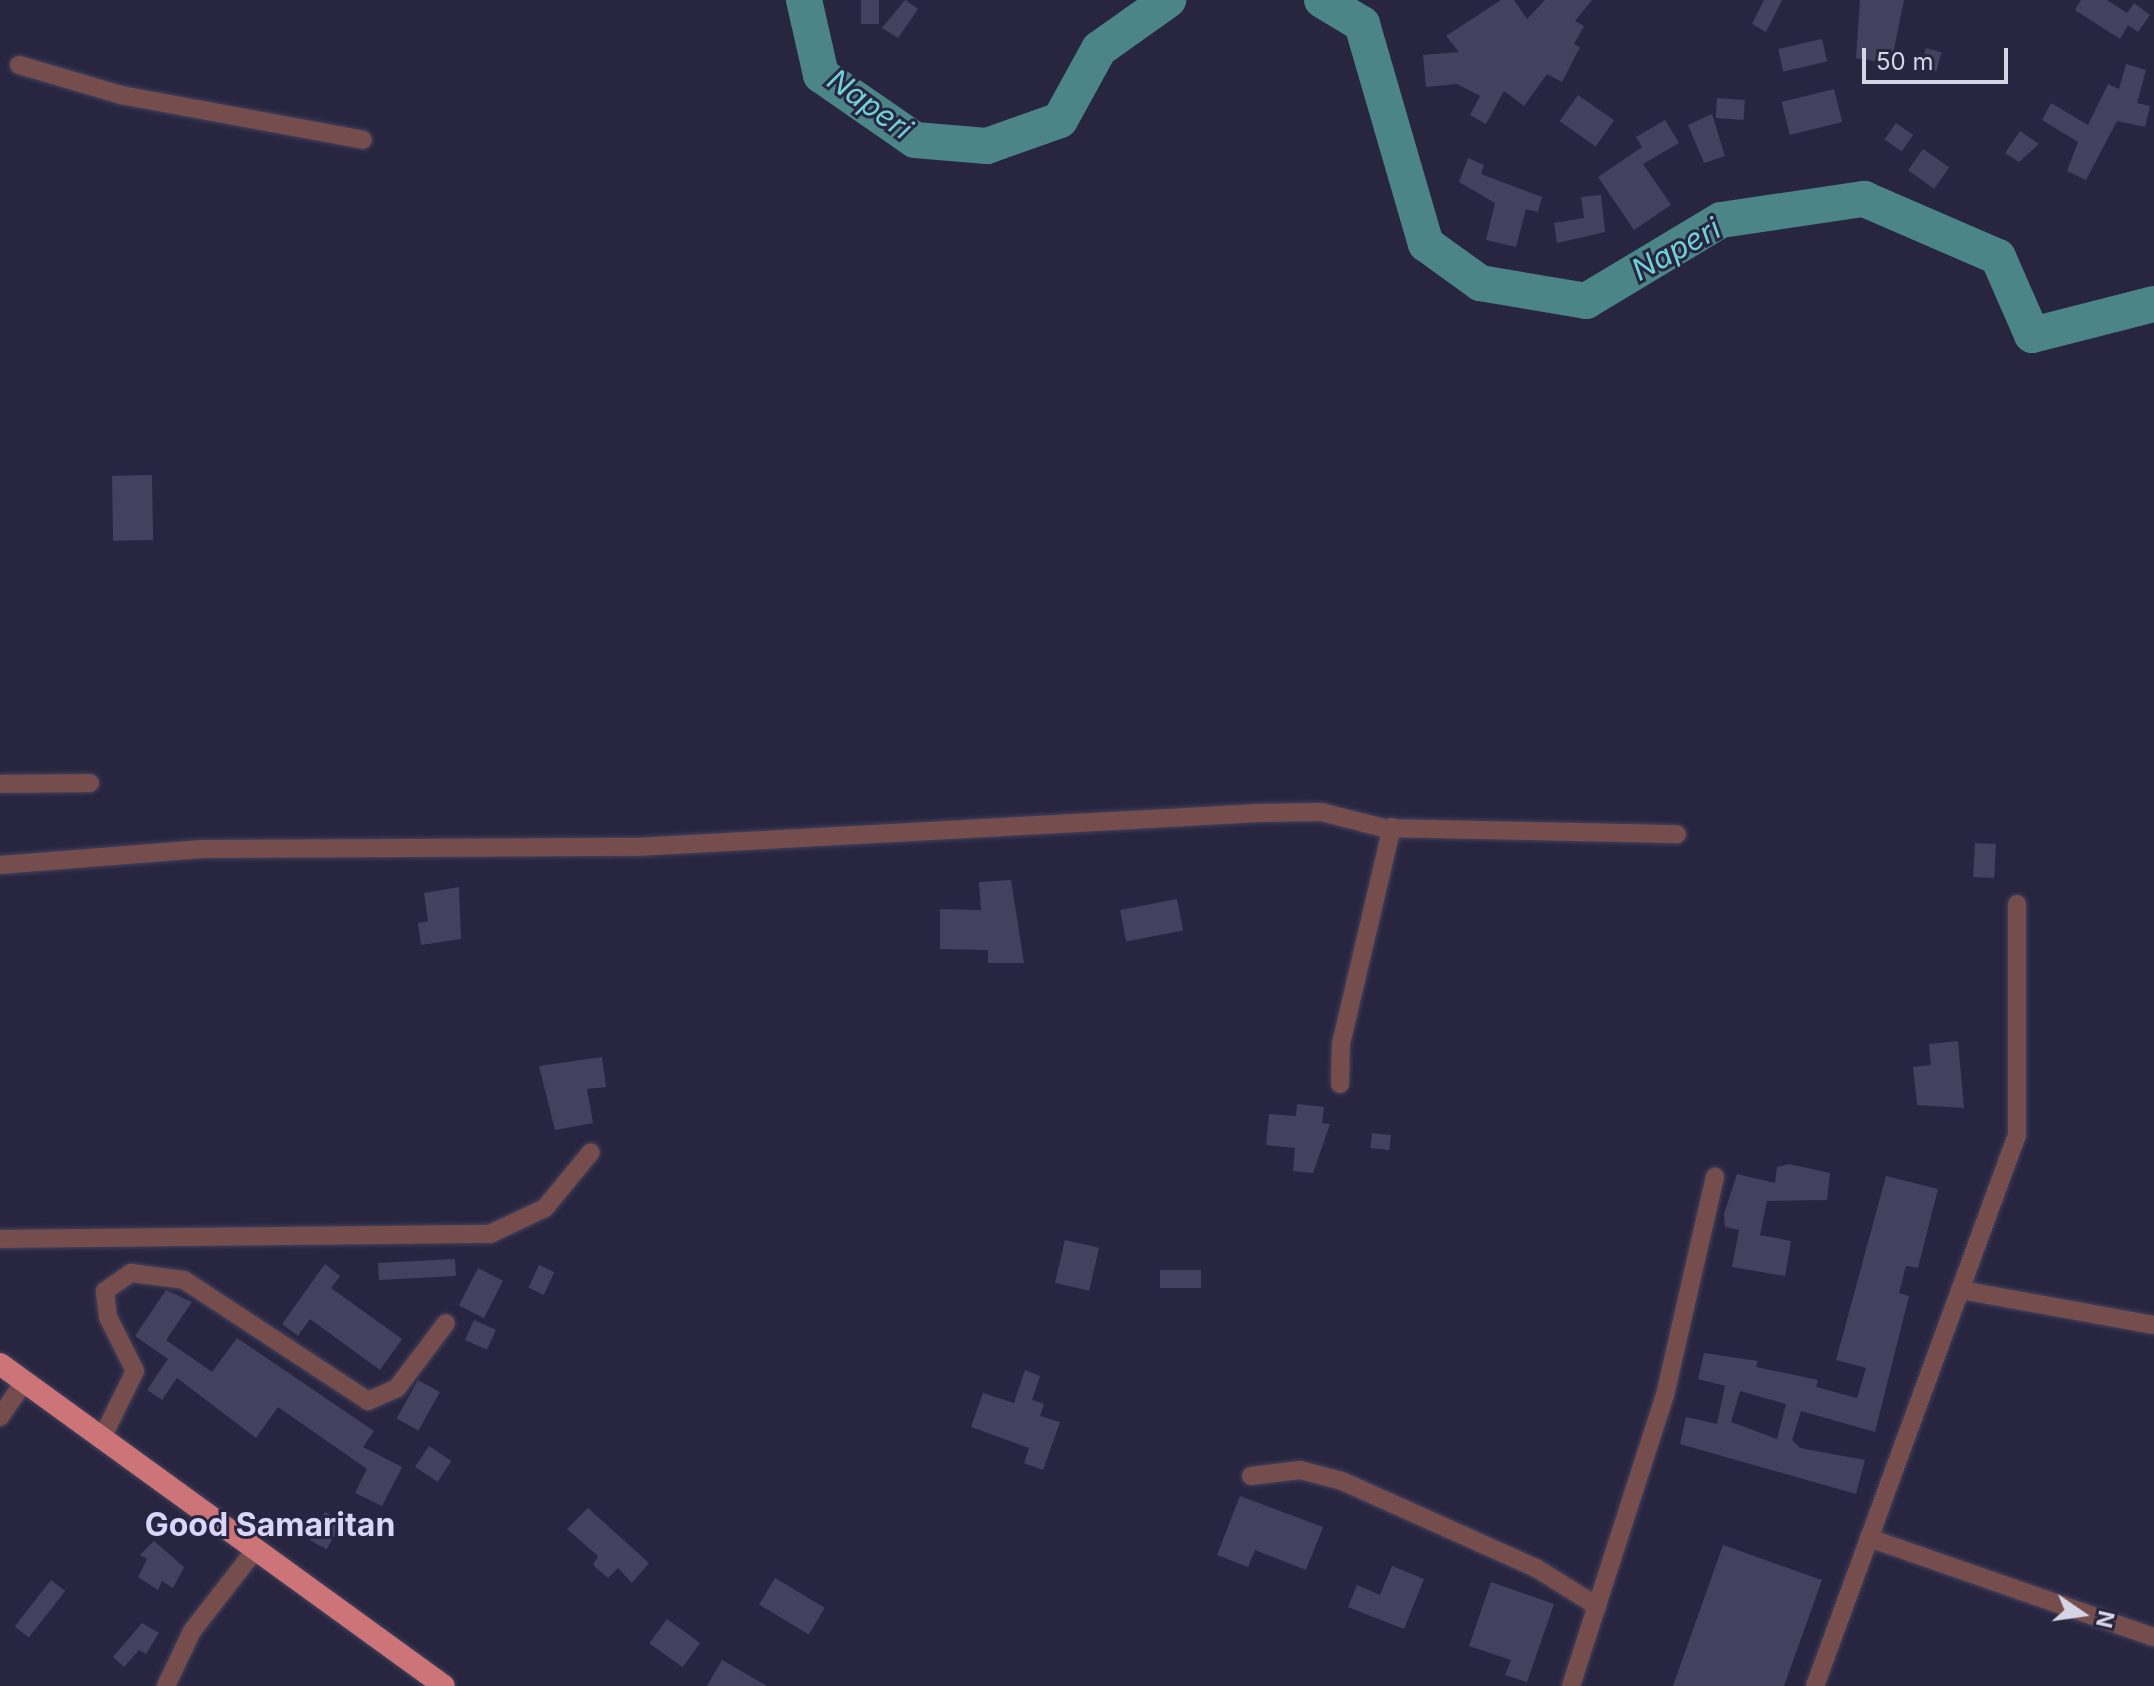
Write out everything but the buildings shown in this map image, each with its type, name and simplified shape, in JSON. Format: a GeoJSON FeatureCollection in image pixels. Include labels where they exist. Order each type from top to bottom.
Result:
{"type":"FeatureCollection","features":[{"type":"Feature","properties":{"kind":"highway"},"geometry":{"type":"LineString","coordinates":[[0,1364],[252,1554],[444,1686]]}},
{"type":"Feature","properties":{"kind":"street"},"geometry":{"type":"LineString","coordinates":[[19,65],[121,95],[363,140]]}},
{"type":"Feature","properties":{"kind":"street"},"geometry":{"type":"LineString","coordinates":[[0,784],[90,783]]}},
{"type":"Feature","properties":{"kind":"street"},"geometry":{"type":"LineString","coordinates":[[0,865],[202,849],[636,847],[1259,813],[1321,812],[1392,827],[1677,834]]}},
{"type":"Feature","properties":{"kind":"street"},"geometry":{"type":"LineString","coordinates":[[1340,1084],[1341,1044],[1392,827]]}},
{"type":"Feature","properties":{"kind":"street"},"geometry":{"type":"LineString","coordinates":[[1815,1686],[2021,1120],[2017,904]]}},
{"type":"Feature","properties":{"kind":"street"},"geometry":{"type":"LineString","coordinates":[[0,1239],[490,1234],[545,1208],[591,1152]]}},
{"type":"Feature","properties":{"kind":"street"},"geometry":{"type":"LineString","coordinates":[[1571,1686],[1665,1395],[1715,1177]]}},
{"type":"Feature","properties":{"kind":"street"},"geometry":{"type":"LineString","coordinates":[[101,1440],[135,1371],[108,1317],[105,1291],[131,1273],[184,1280],[368,1401],[397,1388],[446,1323]]}},
{"type":"Feature","properties":{"kind":"street"},"geometry":{"type":"LineString","coordinates":[[1961,1290],[2154,1325]]}},
{"type":"Feature","properties":{"kind":"street"},"geometry":{"type":"LineString","coordinates":[[0,1417],[24,1382]]}},
{"type":"Feature","properties":{"kind":"street"},"geometry":{"type":"LineString","coordinates":[[1251,1476],[1300,1470],[1342,1481],[1536,1568],[1597,1606]]}},
{"type":"Feature","properties":{"kind":"street"},"geometry":{"type":"LineString","coordinates":[[1869,1538],[2154,1637]]}},
{"type":"Feature","properties":{"kind":"street"},"geometry":{"type":"LineString","coordinates":[[166,1686],[192,1631],[252,1554]]}},
{"type":"Feature","properties":{"kind":"waterway","name":"Naperi"},"geometry":{"type":"LineString","coordinates":[[804,0],[821,75],[915,140],[987,146],[1060,120],[1099,49],[1168,0]]}},
{"type":"Feature","properties":{"kind":"waterway","name":"Naperi"},"geometry":{"type":"LineString","coordinates":[[1322,0],[1362,24],[1426,244],[1480,283],[1586,301],[1721,220],[1864,199],[1998,257],[2032,335],[2154,304]]}},
{"type":"Feature","properties":{"kind":"district","name":"Good Samaritan"},"geometry":{"type":"Point","coordinates":[270,1525]}}]}
